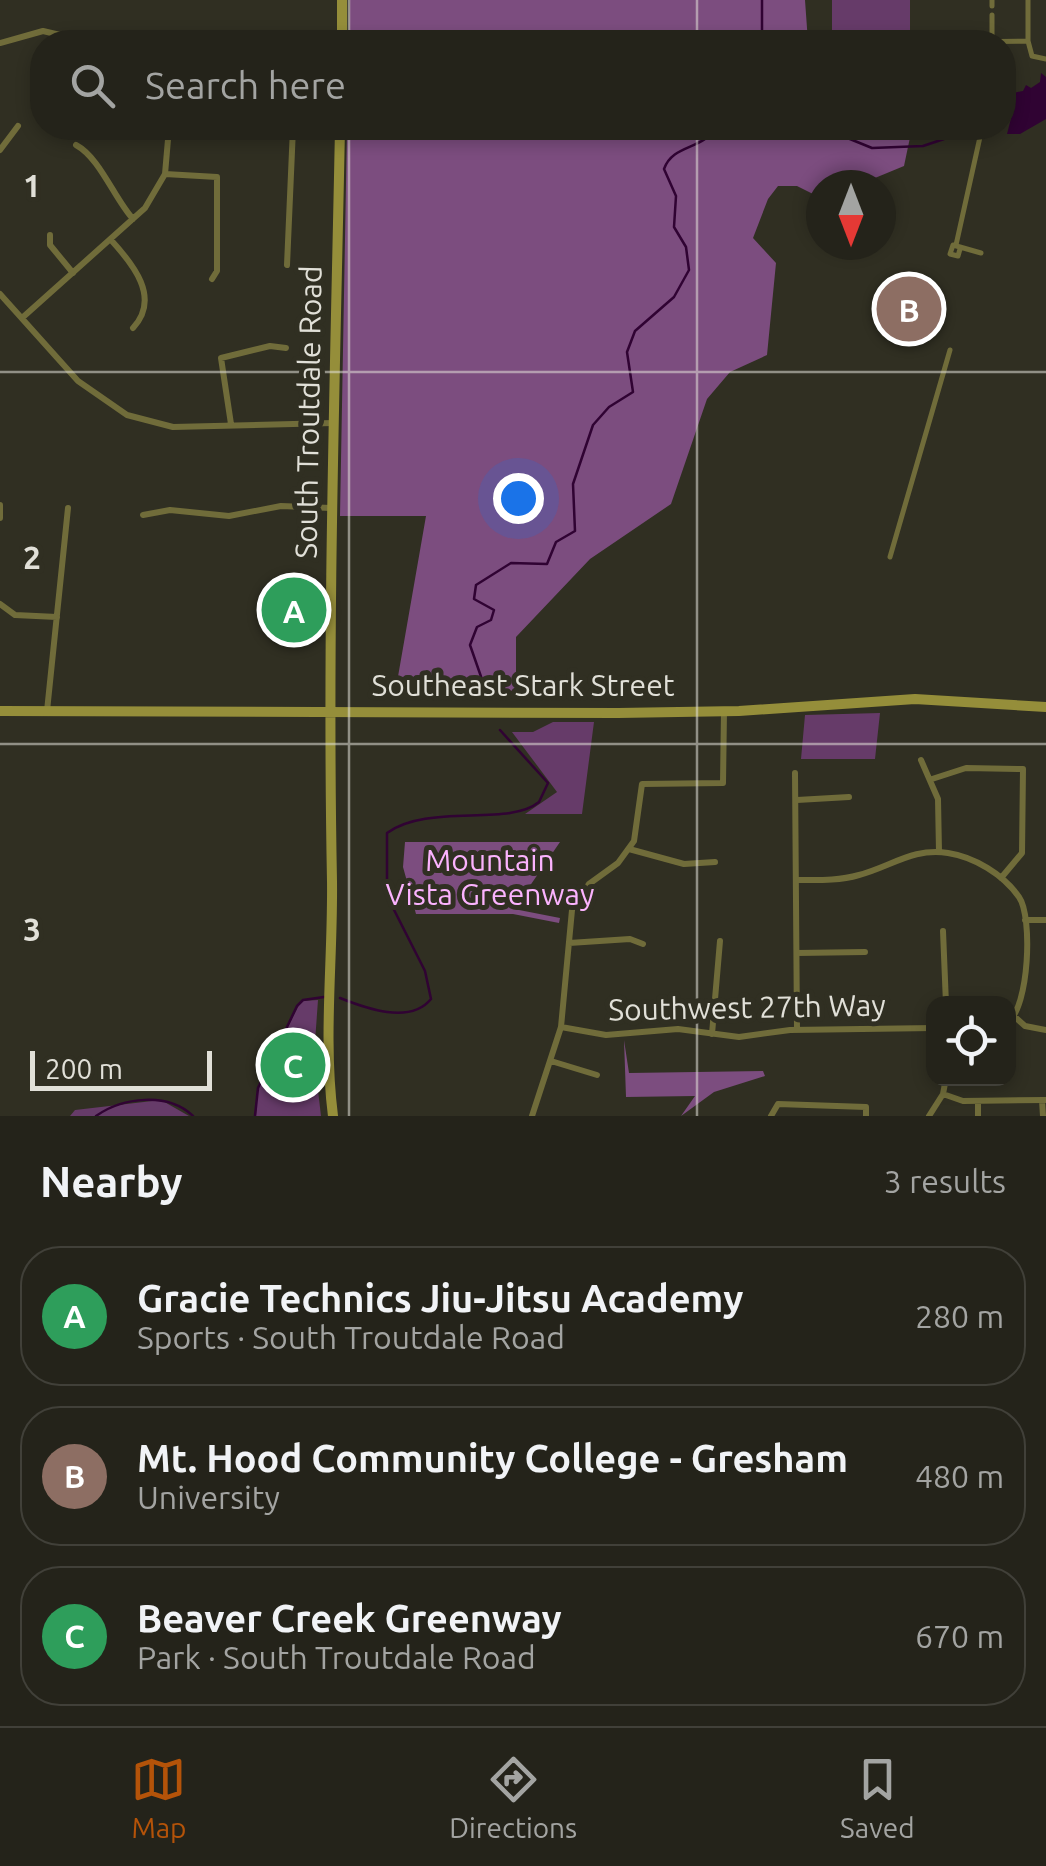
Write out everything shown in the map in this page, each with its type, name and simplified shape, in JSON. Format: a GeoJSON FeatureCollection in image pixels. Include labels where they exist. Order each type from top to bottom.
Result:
{"type":"FeatureCollection","features":[{"type":"Feature","properties":{"kind":"main road"},"geometry":{"type":"LineString","coordinates":[[342,0],[342,30]]}},
{"type":"Feature","properties":{"kind":"main road","name":"South Troutdale Road"},"geometry":{"type":"LineString","coordinates":[[333,1116],[326,1058],[332,960],[329,710],[340,140]]}},
{"type":"Feature","properties":{"kind":"main road","name":"Southeast Stark Street"},"geometry":{"type":"LineString","coordinates":[[0,711],[724,711],[904,700],[1046,707]]}},
{"type":"Feature","properties":{"kind":"street"},"geometry":{"type":"LineString","coordinates":[[1028,0],[1032,56],[1046,59]]}},
{"type":"Feature","properties":{"kind":"street"},"geometry":{"type":"LineString","coordinates":[[992,15],[992,30]]}},
{"type":"Feature","properties":{"kind":"street"},"geometry":{"type":"LineString","coordinates":[[0,43],[30,34]]}},
{"type":"Feature","properties":{"kind":"street"},"geometry":{"type":"LineString","coordinates":[[1016,42],[1028,42]]}},
{"type":"Feature","properties":{"kind":"street"},"geometry":{"type":"LineString","coordinates":[[0,150],[18,126]]}},
{"type":"Feature","properties":{"kind":"street"},"geometry":{"type":"LineString","coordinates":[[22,318],[133,220],[157,193],[165,174],[167,140]]}},
{"type":"Feature","properties":{"kind":"street"},"geometry":{"type":"LineString","coordinates":[[287,265],[292,140]]}},
{"type":"Feature","properties":{"kind":"street"},"geometry":{"type":"LineString","coordinates":[[980,140],[958,247],[981,253]]}},
{"type":"Feature","properties":{"kind":"street"},"geometry":{"type":"LineString","coordinates":[[76,145],[87,151],[110,192],[133,220]]}},
{"type":"Feature","properties":{"kind":"street"},"geometry":{"type":"LineString","coordinates":[[165,174],[212,175],[220,183],[217,270],[212,279]]}},
{"type":"Feature","properties":{"kind":"street"},"geometry":{"type":"LineString","coordinates":[[50,235],[50,245],[73,273]]}},
{"type":"Feature","properties":{"kind":"street"},"geometry":{"type":"LineString","coordinates":[[111,240],[141,282],[144,311],[133,328]]}},
{"type":"Feature","properties":{"kind":"street"},"geometry":{"type":"LineString","coordinates":[[0,294],[78,381],[116,410],[173,427],[334,423]]}},
{"type":"Feature","properties":{"kind":"street"},"geometry":{"type":"LineString","coordinates":[[232,424],[221,358],[270,346],[286,348]]}},
{"type":"Feature","properties":{"kind":"street"},"geometry":{"type":"LineString","coordinates":[[890,557],[950,350]]}},
{"type":"Feature","properties":{"kind":"street"},"geometry":{"type":"LineString","coordinates":[[0,505],[0,518]]}},
{"type":"Feature","properties":{"kind":"street"},"geometry":{"type":"LineString","coordinates":[[143,514],[170,510],[229,516],[280,506],[332,508]]}},
{"type":"Feature","properties":{"kind":"street"},"geometry":{"type":"LineString","coordinates":[[47,711],[68,508]]}},
{"type":"Feature","properties":{"kind":"street"},"geometry":{"type":"LineString","coordinates":[[0,604],[15,615],[57,617]]}},
{"type":"Feature","properties":{"kind":"street"},"geometry":{"type":"LineString","coordinates":[[532,1116],[561,1027],[572,910],[580,897],[629,849],[640,820],[642,784],[722,783],[724,711]]}},
{"type":"Feature","properties":{"kind":"street"},"geometry":{"type":"LineString","coordinates":[[921,760],[932,779],[940,810],[939,852]]}},
{"type":"Feature","properties":{"kind":"street"},"geometry":{"type":"LineString","coordinates":[[932,779],[966,768],[1024,769],[1022,853],[1001,878]]}},
{"type":"Feature","properties":{"kind":"street"},"geometry":{"type":"LineString","coordinates":[[795,773],[797,1030]]}},
{"type":"Feature","properties":{"kind":"street"},"geometry":{"type":"LineString","coordinates":[[798,800],[849,797]]}},
{"type":"Feature","properties":{"kind":"street"},"geometry":{"type":"LineString","coordinates":[[629,849],[684,864],[715,862]]}},
{"type":"Feature","properties":{"kind":"street"},"geometry":{"type":"LineString","coordinates":[[797,880],[854,877],[908,856],[939,852],[971,859],[1001,878],[1020,899],[1025,920],[1024,1002],[1016,1013]]}},
{"type":"Feature","properties":{"kind":"street"},"geometry":{"type":"LineString","coordinates":[[1025,920],[1046,920]]}},
{"type":"Feature","properties":{"kind":"street"},"geometry":{"type":"LineString","coordinates":[[944,930],[946,996]]}},
{"type":"Feature","properties":{"kind":"street"},"geometry":{"type":"LineString","coordinates":[[569,944],[630,939],[643,944]]}},
{"type":"Feature","properties":{"kind":"street"},"geometry":{"type":"LineString","coordinates":[[712,1034],[720,941]]}},
{"type":"Feature","properties":{"kind":"street"},"geometry":{"type":"LineString","coordinates":[[797,953],[865,952]]}},
{"type":"Feature","properties":{"kind":"street"},"geometry":{"type":"LineString","coordinates":[[1016,1021],[1034,1030],[1046,1030]]}},
{"type":"Feature","properties":{"kind":"street","name":"Southwest 27th Way"},"geometry":{"type":"LineString","coordinates":[[561,1027],[606,1034],[678,1029],[755,1036],[797,1030],[926,1028]]}},
{"type":"Feature","properties":{"kind":"street"},"geometry":{"type":"LineString","coordinates":[[550,1061],[597,1075]]}},
{"type":"Feature","properties":{"kind":"street"},"geometry":{"type":"LineString","coordinates":[[929,1116],[944,1086]]}},
{"type":"Feature","properties":{"kind":"street"},"geometry":{"type":"LineString","coordinates":[[943,1094],[978,1101],[1044,1100],[1043,1116]]}},
{"type":"Feature","properties":{"kind":"street"},"geometry":{"type":"LineString","coordinates":[[978,1101],[978,1116]]}},
{"type":"Feature","properties":{"kind":"street"},"geometry":{"type":"LineString","coordinates":[[771,1116],[778,1104],[866,1111]]}},
{"type":"Feature","properties":{"kind":"shaded area"},"geometry":{"type":"Polygon","coordinates":[[[832,0],[910,0],[910,30],[832,30],[832,0]]]}},
{"type":"Feature","properties":{"kind":"shaded area"},"geometry":{"type":"Polygon","coordinates":[[[1041,73],[1046,77],[1046,119],[1016,134],[1016,92],[1040,82],[1041,73]]]}},
{"type":"Feature","properties":{"kind":"shaded area"},"geometry":{"type":"Polygon","coordinates":[[[880,713],[875,759],[801,759],[805,715],[880,713]]]}},
{"type":"Feature","properties":{"kind":"shaded area"},"geometry":{"type":"Polygon","coordinates":[[[553,722],[594,722],[582,814],[525,814],[557,792],[512,732],[533,732],[553,722]]]}},
{"type":"Feature","properties":{"kind":"shaded area"},"geometry":{"type":"Polygon","coordinates":[[[318,1000],[314,1056],[321,1116],[256,1116],[258,1086],[301,1001],[318,1000]]]}},
{"type":"Feature","properties":{"kind":"shaded area"},"geometry":{"type":"Polygon","coordinates":[[[161,1100],[189,1116],[70,1116],[75,1110],[161,1100]]]}},
{"type":"Feature","properties":{"kind":"green space"},"geometry":{"type":"Polygon","coordinates":[[[350,0],[805,0],[807,30],[349,30],[350,0]]]}},
{"type":"Feature","properties":{"kind":"green space"},"geometry":{"type":"Polygon","coordinates":[[[347,140],[909,140],[904,166],[894,170],[806,170],[806,190],[797,186],[778,186],[768,199],[753,238],[776,263],[767,355],[730,372],[707,399],[671,504],[590,559],[516,637],[516,691],[396,688],[426,516],[340,516],[347,140]]]}},
{"type":"Feature","properties":{"kind":"green space","name":"Mountain Vista Greenway"},"geometry":{"type":"Polygon","coordinates":[[[405,842],[560,842],[514,909],[560,918],[559,923],[513,914],[416,914],[403,867],[405,842]]]}},
{"type":"Feature","properties":{"kind":"green space"},"geometry":{"type":"Polygon","coordinates":[[[624,1040],[629,1073],[763,1071],[765,1076],[714,1092],[681,1116],[695,1096],[626,1097],[624,1040]]]}},
{"type":"Feature","properties":{"kind":"waterway"},"geometry":{"type":"LineString","coordinates":[[762,0],[762,30]]}},
{"type":"Feature","properties":{"kind":"waterway"},"geometry":{"type":"LineString","coordinates":[[486,691],[470,645],[477,627],[491,620],[494,610],[474,599],[476,585],[511,563],[547,564],[556,542],[575,531],[573,484],[593,425],[609,407],[633,392],[627,352],[635,331],[674,297],[689,270],[686,247],[674,227],[676,196],[664,169],[674,155],[703,140]]}},
{"type":"Feature","properties":{"kind":"waterway"},"geometry":{"type":"LineString","coordinates":[[852,140],[872,148],[923,146],[941,140]]}},
{"type":"Feature","properties":{"kind":"waterway"},"geometry":{"type":"LineString","coordinates":[[340,998],[374,1010],[400,1013],[422,1007],[431,999],[425,971],[387,896],[387,833],[423,819],[508,813],[539,802],[548,783],[500,730]]}},
{"type":"Feature","properties":{"kind":"waterway"},"geometry":{"type":"LineString","coordinates":[[255,1116],[258,1088],[297,1006],[303,1000],[324,997]]}},
{"type":"Feature","properties":{"kind":"waterway"},"geometry":{"type":"LineString","coordinates":[[96,1116],[119,1105],[145,1100],[171,1103],[193,1116]]}},
{"type":"Feature","properties":{"kind":"place","name":"Mt. Hood Community College - Gresham"},"geometry":{"type":"Point","coordinates":[909,309]}},
{"type":"Feature","properties":{"kind":"place","name":"Gracie Technics Jiu-Jitsu Academy"},"geometry":{"type":"Point","coordinates":[294,610]}},
{"type":"Feature","properties":{"kind":"place","name":"Beaver Creek Greenway"},"geometry":{"type":"Point","coordinates":[293,1065]}}]}
